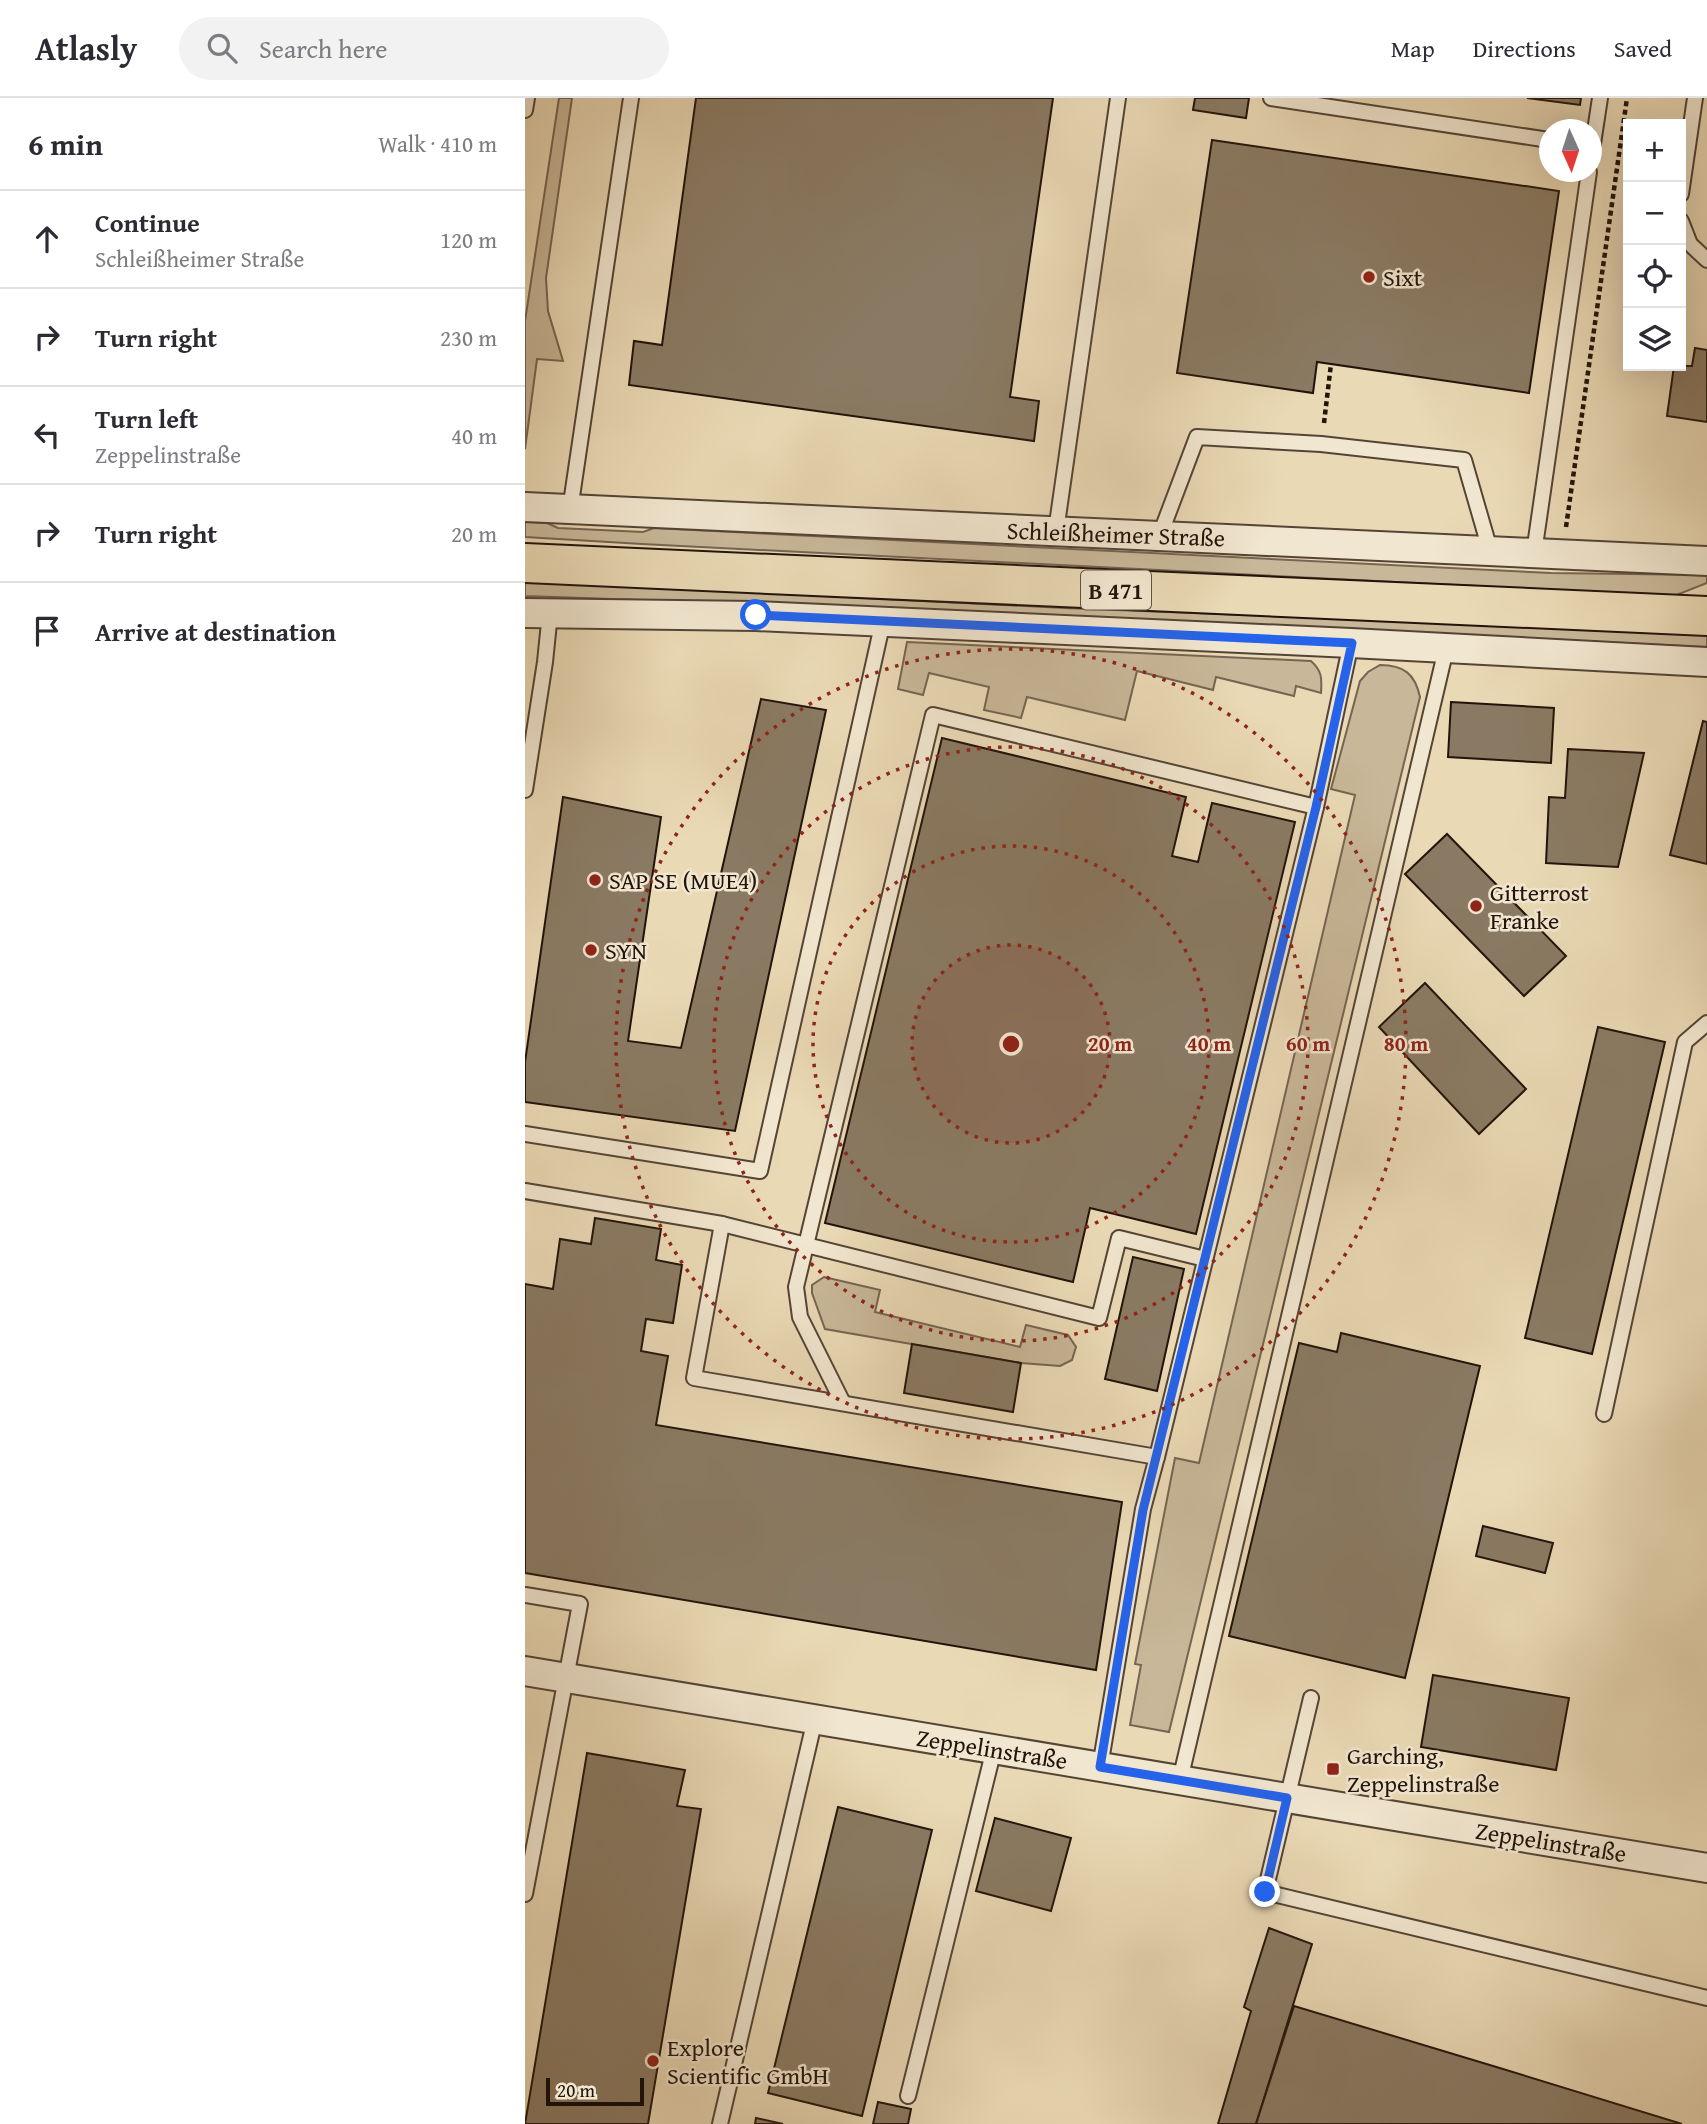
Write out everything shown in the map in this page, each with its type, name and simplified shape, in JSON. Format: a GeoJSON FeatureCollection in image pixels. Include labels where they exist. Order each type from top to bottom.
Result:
{"type":"FeatureCollection","features":[{"type":"Feature","properties":{"kind":"main road","name":"B 471"},"geometry":{"type":"LineString","coordinates":[[525,563],[1707,616]]}},
{"type":"Feature","properties":{"kind":"street","name":"Schleißheimer Straße"},"geometry":{"type":"LineString","coordinates":[[525,507],[1707,561]]}},
{"type":"Feature","properties":{"kind":"street"},"geometry":{"type":"LineString","coordinates":[[538,613],[756,615],[1707,662]]}},
{"type":"Feature","properties":{"kind":"street","name":"Zeppelinstraße"},"geometry":{"type":"LineString","coordinates":[[525,1671],[1707,1868]]}},
{"type":"Feature","properties":{"kind":"lane"},"geometry":{"type":"LineString","coordinates":[[525,110],[527,98]]}},
{"type":"Feature","properties":{"kind":"lane"},"geometry":{"type":"LineString","coordinates":[[570,510],[631,98]]}},
{"type":"Feature","properties":{"kind":"lane"},"geometry":{"type":"LineString","coordinates":[[1056,531],[1118,98]]}},
{"type":"Feature","properties":{"kind":"lane"},"geometry":{"type":"LineString","coordinates":[[1271,98],[1350,104],[1539,138]]}},
{"type":"Feature","properties":{"kind":"lane"},"geometry":{"type":"LineString","coordinates":[[1597,119],[1600,98]]}},
{"type":"Feature","properties":{"kind":"lane"},"geometry":{"type":"LineString","coordinates":[[1683,182],[1695,98]]}},
{"type":"Feature","properties":{"kind":"lane"},"geometry":{"type":"LineString","coordinates":[[1548,553],[1588,182]]}},
{"type":"Feature","properties":{"kind":"lane"},"geometry":{"type":"LineString","coordinates":[[1686,232],[1691,244],[1707,260]]}},
{"type":"Feature","properties":{"kind":"lane"},"geometry":{"type":"LineString","coordinates":[[1160,536],[1197,437],[1321,444],[1464,460],[1490,550]]}},
{"type":"Feature","properties":{"kind":"lane"},"geometry":{"type":"LineString","coordinates":[[525,790],[545,662],[538,613]]}},
{"type":"Feature","properties":{"kind":"lane"},"geometry":{"type":"LineString","coordinates":[[525,1134],[760,1171],[883,621]]}},
{"type":"Feature","properties":{"kind":"lane"},"geometry":{"type":"LineString","coordinates":[[1100,1767],[1143,1510],[1316,807],[1352,643]]}},
{"type":"Feature","properties":{"kind":"lane"},"geometry":{"type":"LineString","coordinates":[[1180,1780],[1446,649]]}},
{"type":"Feature","properties":{"kind":"lane"},"geometry":{"type":"LineString","coordinates":[[843,1403],[800,1317],[796,1287],[933,715],[1316,807]]}},
{"type":"Feature","properties":{"kind":"lane"},"geometry":{"type":"LineString","coordinates":[[1604,1414],[1685,1042],[1707,1023]]}},
{"type":"Feature","properties":{"kind":"lane"},"geometry":{"type":"LineString","coordinates":[[525,1191],[722,1224],[1099,1318],[1119,1238],[1205,1259]]}},
{"type":"Feature","properties":{"kind":"lane"},"geometry":{"type":"LineString","coordinates":[[722,1224],[695,1378],[1157,1457]]}},
{"type":"Feature","properties":{"kind":"lane"},"geometry":{"type":"LineString","coordinates":[[525,1595],[580,1604],[525,1894]]}},
{"type":"Feature","properties":{"kind":"lane"},"geometry":{"type":"LineString","coordinates":[[1311,1698],[1265,1892],[1707,1998]]}},
{"type":"Feature","properties":{"kind":"lane"},"geometry":{"type":"LineString","coordinates":[[720,2124],[815,1719]]}},
{"type":"Feature","properties":{"kind":"lane"},"geometry":{"type":"LineString","coordinates":[[908,2096],[994,1749]]}},
{"type":"Feature","properties":{"kind":"path"},"geometry":{"type":"LineString","coordinates":[[1548,553],[1627,98]]}},
{"type":"Feature","properties":{"kind":"path"},"geometry":{"type":"LineString","coordinates":[[1321,444],[1331,364]]}},
{"type":"Feature","properties":{"kind":"shaded area"},"geometry":{"type":"Polygon","coordinates":[[[559,98],[572,98],[546,278],[548,311],[563,361],[537,359],[525,449],[525,321],[559,98]]]}},
{"type":"Feature","properties":{"kind":"shaded area"},"geometry":{"type":"Polygon","coordinates":[[[525,522],[547,523],[558,528],[643,532],[654,528],[1551,573],[1707,575],[1707,583],[1674,596],[642,544],[525,537],[525,522]]]}},
{"type":"Feature","properties":{"kind":"shaded area"},"geometry":{"type":"Polygon","coordinates":[[[525,581],[1064,608],[1707,633],[1707,647],[934,610],[525,596],[525,581]]]}},
{"type":"Feature","properties":{"kind":"shaded area"},"geometry":{"type":"Polygon","coordinates":[[[907,642],[1311,661],[1320,675],[1321,693],[1296,686],[1294,696],[1216,677],[1213,690],[1137,671],[1125,720],[1027,697],[1021,718],[984,710],[989,687],[929,673],[923,695],[898,689],[907,642]]]}},
{"type":"Feature","properties":{"kind":"shaded area"},"geometry":{"type":"Polygon","coordinates":[[[1380,665],[1407,672],[1415,682],[1420,697],[1169,1732],[1130,1725],[1141,1665],[1135,1664],[1175,1458],[1199,1463],[1355,795],[1331,789],[1360,681],[1380,665]]]}},
{"type":"Feature","properties":{"kind":"shaded area"},"geometry":{"type":"Polygon","coordinates":[[[824,1277],[880,1290],[875,1312],[1020,1347],[1026,1325],[1068,1335],[1076,1347],[1072,1360],[1060,1366],[1021,1363],[825,1329],[812,1293],[812,1285],[824,1277]]]}},
{"type":"Feature","properties":{"kind":"building"},"geometry":{"type":"Polygon","coordinates":[[[696,98],[1053,98],[1010,397],[1039,401],[1034,441],[629,385],[634,341],[662,345],[696,98]]]}},
{"type":"Feature","properties":{"kind":"building"},"geometry":{"type":"Polygon","coordinates":[[[1195,98],[1249,98],[1246,118],[1193,110],[1195,98]]]}},
{"type":"Feature","properties":{"kind":"building"},"geometry":{"type":"Polygon","coordinates":[[[1527,98],[1581,98],[1580,105],[1527,98]]]}},
{"type":"Feature","properties":{"kind":"building","name":"Sixt"},"geometry":{"type":"Polygon","coordinates":[[[1212,140],[1559,191],[1529,393],[1317,362],[1313,393],[1177,373],[1212,140]]]}},
{"type":"Feature","properties":{"kind":"building"},"geometry":{"type":"Polygon","coordinates":[[[1695,348],[1707,350],[1707,422],[1667,416],[1673,371],[1686,371],[1686,366],[1692,366],[1695,348]]]}},
{"type":"Feature","properties":{"kind":"building","name":"SYN"},"geometry":{"type":"Polygon","coordinates":[[[761,699],[826,710],[735,1131],[525,1102],[525,1062],[563,797],[661,817],[628,1041],[681,1048],[761,699]]]}},
{"type":"Feature","properties":{"kind":"building"},"geometry":{"type":"Polygon","coordinates":[[[1451,702],[1554,708],[1551,763],[1448,757],[1451,702]]]}},
{"type":"Feature","properties":{"kind":"building"},"geometry":{"type":"Polygon","coordinates":[[[1703,721],[1707,722],[1707,864],[1670,855],[1703,721]]]}},
{"type":"Feature","properties":{"kind":"building"},"geometry":{"type":"Polygon","coordinates":[[[942,738],[1186,797],[1172,856],[1198,862],[1212,803],[1295,822],[1196,1234],[1090,1208],[1073,1282],[825,1223],[942,738]]]}},
{"type":"Feature","properties":{"kind":"building"},"geometry":{"type":"Polygon","coordinates":[[[1568,749],[1644,753],[1618,867],[1546,863],[1549,797],[1565,798],[1568,749]]]}},
{"type":"Feature","properties":{"kind":"building","name":"Gitterrost Franke"},"geometry":{"type":"Polygon","coordinates":[[[1447,834],[1566,956],[1524,996],[1405,874],[1447,834]]]}},
{"type":"Feature","properties":{"kind":"building"},"geometry":{"type":"Polygon","coordinates":[[[1425,983],[1526,1089],[1479,1134],[1379,1027],[1425,983]]]}},
{"type":"Feature","properties":{"kind":"building"},"geometry":{"type":"Polygon","coordinates":[[[1598,1027],[1665,1042],[1592,1354],[1525,1338],[1598,1027]]]}},
{"type":"Feature","properties":{"kind":"building"},"geometry":{"type":"Polygon","coordinates":[[[595,1218],[661,1229],[656,1260],[682,1265],[673,1323],[646,1319],[641,1351],[668,1356],[656,1425],[1122,1502],[1096,1670],[525,1573],[525,1284],[553,1289],[560,1239],[591,1244],[595,1218]]]}},
{"type":"Feature","properties":{"kind":"building"},"geometry":{"type":"Polygon","coordinates":[[[1133,1257],[1184,1269],[1157,1391],[1105,1379],[1133,1257]]]}},
{"type":"Feature","properties":{"kind":"building"},"geometry":{"type":"Polygon","coordinates":[[[1341,1333],[1480,1366],[1405,1678],[1229,1636],[1299,1343],[1337,1352],[1341,1333]]]}},
{"type":"Feature","properties":{"kind":"building"},"geometry":{"type":"Polygon","coordinates":[[[912,1344],[1021,1363],[1013,1412],[904,1393],[912,1344]]]}},
{"type":"Feature","properties":{"kind":"building"},"geometry":{"type":"Polygon","coordinates":[[[1483,1526],[1553,1543],[1545,1573],[1476,1556],[1483,1526]]]}},
{"type":"Feature","properties":{"kind":"building"},"geometry":{"type":"Polygon","coordinates":[[[1433,1675],[1569,1698],[1556,1770],[1421,1747],[1433,1675]]]}},
{"type":"Feature","properties":{"kind":"building"},"geometry":{"type":"Polygon","coordinates":[[[587,1753],[685,1770],[677,1806],[701,1809],[648,2124],[525,2124],[587,1753]]]}},
{"type":"Feature","properties":{"kind":"building"},"geometry":{"type":"Polygon","coordinates":[[[838,1807],[932,1830],[862,2116],[768,2093],[838,1807]]]}},
{"type":"Feature","properties":{"kind":"building"},"geometry":{"type":"Polygon","coordinates":[[[995,1818],[1071,1838],[1051,1911],[976,1891],[995,1818]]]}},
{"type":"Feature","properties":{"kind":"building"},"geometry":{"type":"Polygon","coordinates":[[[1269,1928],[1312,1944],[1256,2124],[1218,2124],[1251,2011],[1244,2007],[1269,1928]]]}},
{"type":"Feature","properties":{"kind":"building"},"geometry":{"type":"Polygon","coordinates":[[[1294,2006],[1503,2069],[1682,2124],[1256,2124],[1294,2006]]]}},
{"type":"Feature","properties":{"kind":"building"},"geometry":{"type":"Polygon","coordinates":[[[878,2102],[911,2109],[908,2124],[873,2124],[878,2102]]]}},
{"type":"Feature","properties":{"kind":"building"},"geometry":{"type":"Polygon","coordinates":[[[756,2118],[783,2124],[755,2124],[756,2118]]]}},
{"type":"Feature","properties":{"kind":"place","name":"Sixt"},"geometry":{"type":"Point","coordinates":[1369,277]}},
{"type":"Feature","properties":{"kind":"place","name":"SAP SE (MUE4)"},"geometry":{"type":"Point","coordinates":[595,880]}},
{"type":"Feature","properties":{"kind":"place","name":"Gitterrost Franke"},"geometry":{"type":"Point","coordinates":[1476,906]}},
{"type":"Feature","properties":{"kind":"place","name":"SYN"},"geometry":{"type":"Point","coordinates":[591,950]}},
{"type":"Feature","properties":{"kind":"place","name":"Garching, Zeppelinstraße"},"geometry":{"type":"Point","coordinates":[1333,1769]}},
{"type":"Feature","properties":{"kind":"place","name":"Explore Scientific GmbH"},"geometry":{"type":"Point","coordinates":[653,2061]}},
{"type":"Feature","properties":{"kind":"route"},"geometry":{"type":"LineString","coordinates":[[756,615],[1352,643],[1316,807],[1143,1510],[1100,1767],[1287,1798],[1265,1892]]}}]}
